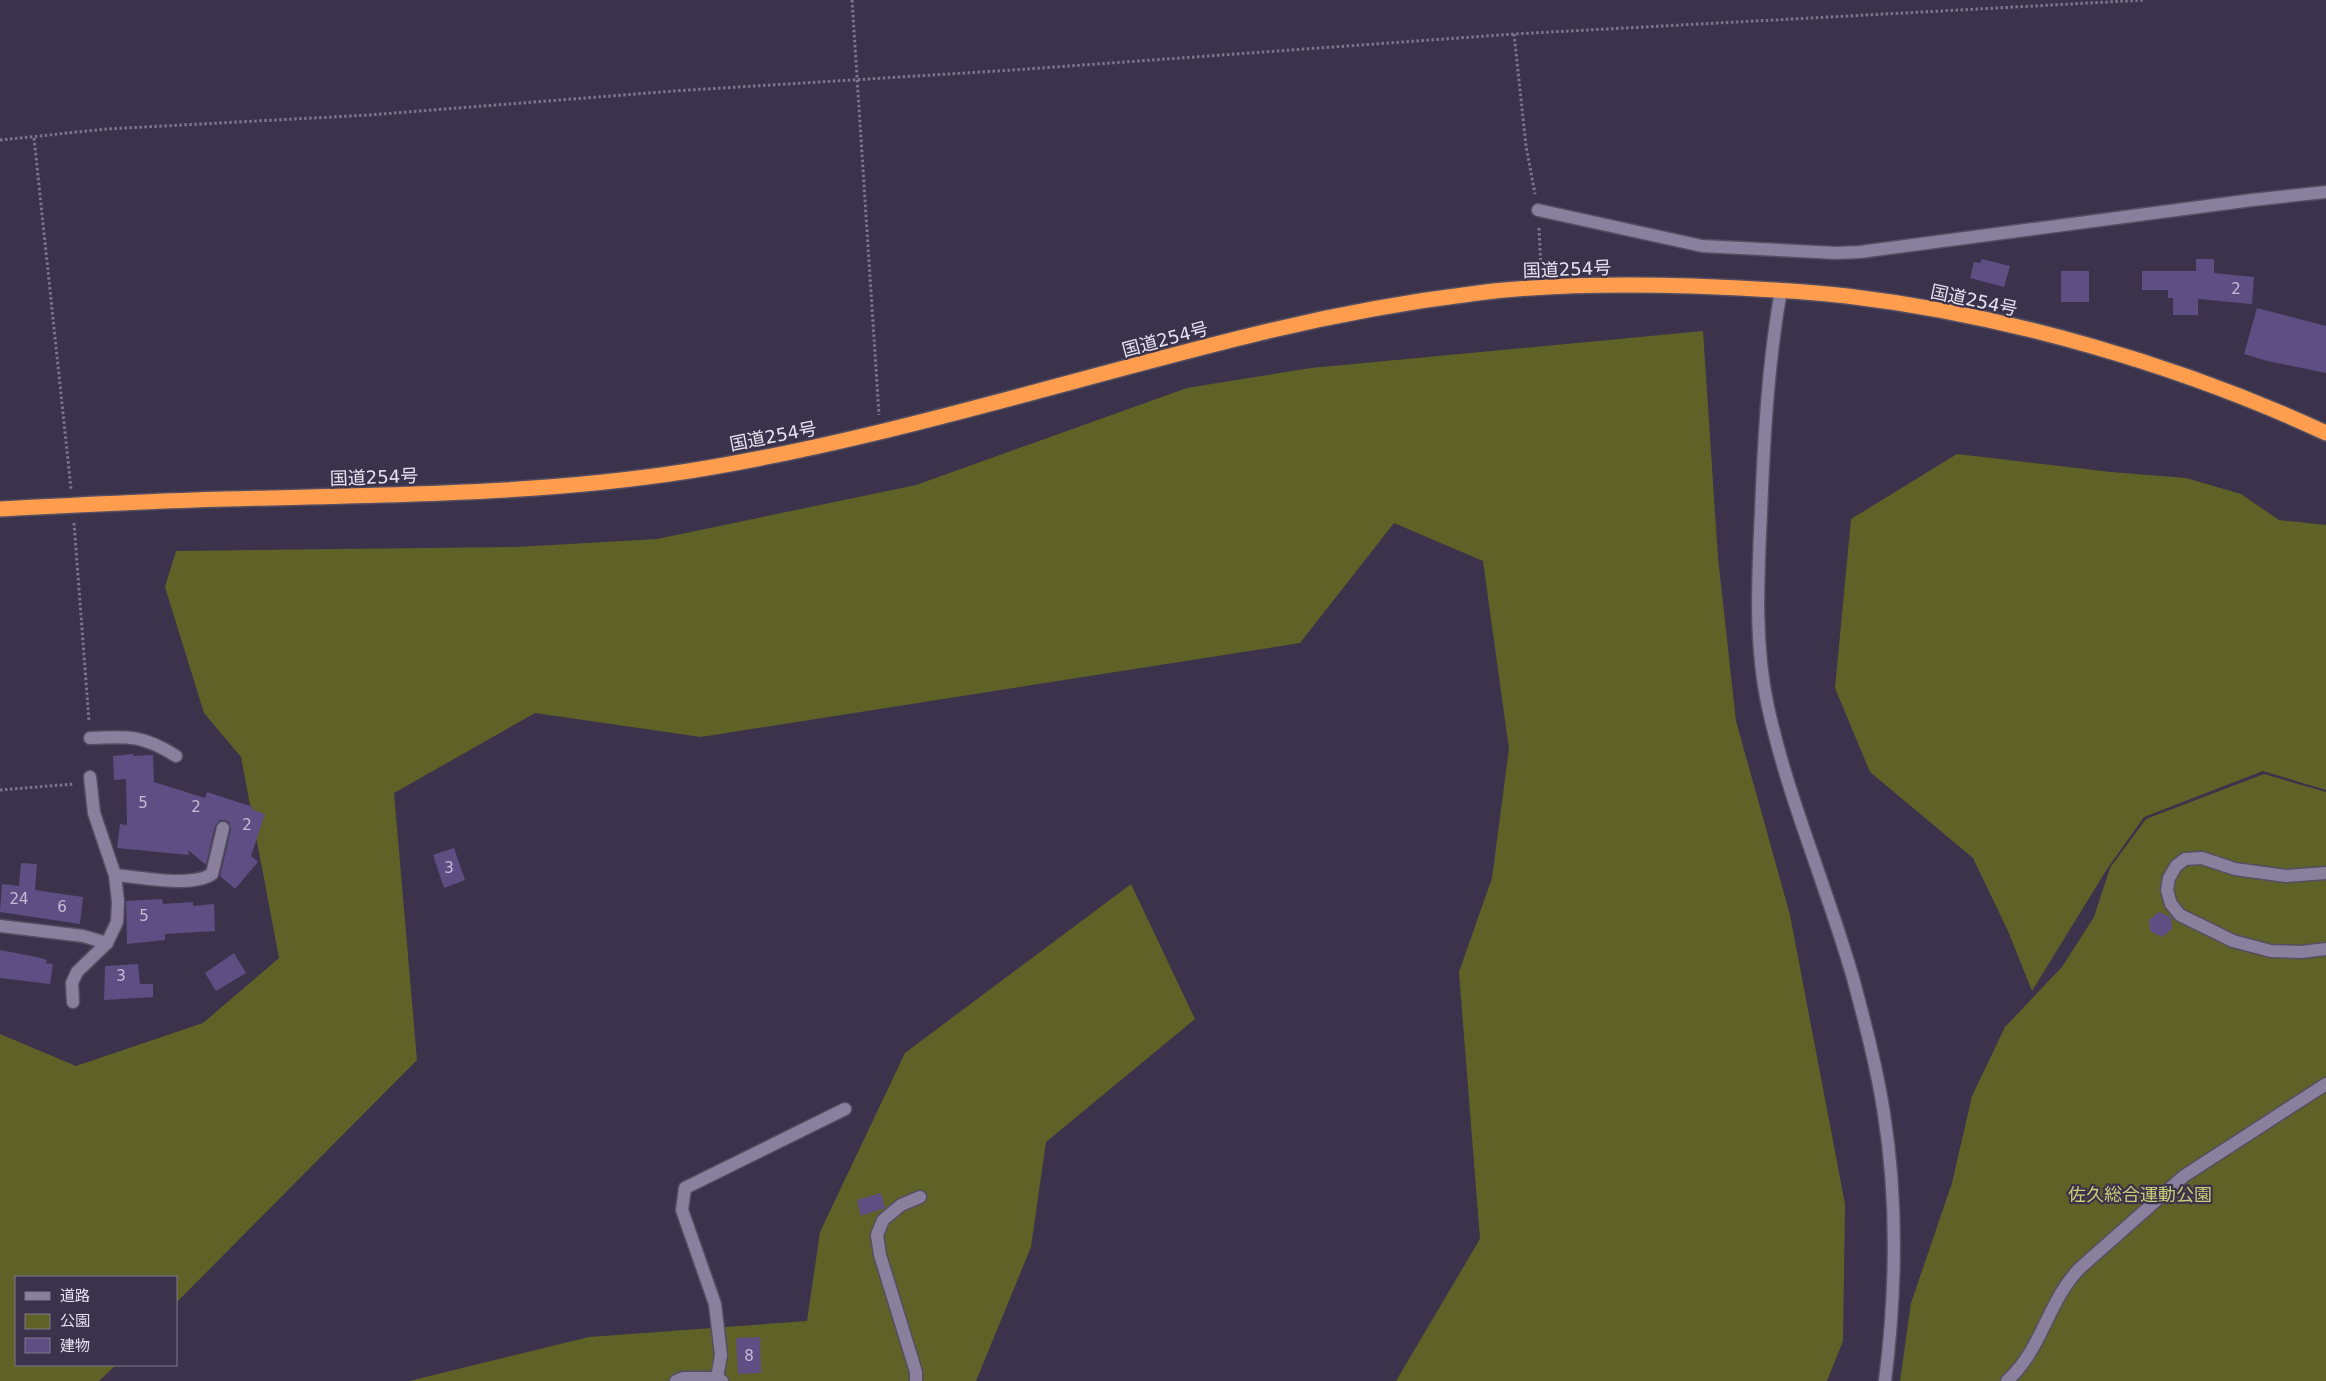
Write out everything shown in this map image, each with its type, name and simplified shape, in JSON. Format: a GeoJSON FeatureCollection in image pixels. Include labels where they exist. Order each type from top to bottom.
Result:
{"type":"FeatureCollection","features":[{"type":"Feature","properties":{"kind":"highway","name":"国道254号"},"geometry":{"type":"LineString","coordinates":[[0,509],[73,505],[413,495],[595,483],[687,471],[880,433],[1256,334],[1420,302],[1483,292],[1542,288],[1662,285],[1781,290],[1848,296],[1909,306],[2042,333],[2172,372],[2273,408],[2326,433]]}},
{"type":"Feature","properties":{"kind":"street"},"geometry":{"type":"LineString","coordinates":[[1538,210],[1702,246],[1836,253],[1860,252],[2242,201],[2326,192]]}},
{"type":"Feature","properties":{"kind":"street"},"geometry":{"type":"LineString","coordinates":[[1781,290],[1772,342],[1766,400],[1758,581],[1760,645],[1768,706],[1784,764],[1852,976],[1875,1065],[1884,1115],[1894,1218],[1893,1287],[1885,1381]]}},
{"type":"Feature","properties":{"kind":"street"},"geometry":{"type":"LineString","coordinates":[[90,738],[136,738],[156,744],[176,756]]}},
{"type":"Feature","properties":{"kind":"street"},"geometry":{"type":"LineString","coordinates":[[73,1002],[72,983],[77,972],[107,943],[117,922],[118,902],[115,875],[94,812],[90,777]]}},
{"type":"Feature","properties":{"kind":"street"},"geometry":{"type":"LineString","coordinates":[[115,875],[181,881],[204,880],[212,874],[223,828]]}},
{"type":"Feature","properties":{"kind":"street"},"geometry":{"type":"LineString","coordinates":[[2326,872],[2286,876],[2234,869],[2202,858],[2185,858],[2176,866],[2169,878],[2167,890],[2171,904],[2180,915],[2233,941],[2271,951],[2301,952],[2326,949]]}},
{"type":"Feature","properties":{"kind":"street"},"geometry":{"type":"LineString","coordinates":[[0,926],[83,936],[107,943]]}},
{"type":"Feature","properties":{"kind":"street"},"geometry":{"type":"LineString","coordinates":[[2007,1381],[2022,1367],[2059,1296],[2069,1280],[2080,1268],[2184,1176],[2326,1084]]}},
{"type":"Feature","properties":{"kind":"street"},"geometry":{"type":"LineString","coordinates":[[676,1381],[683,1378],[719,1380],[721,1356],[715,1304],[682,1210],[685,1188],[845,1109]]}},
{"type":"Feature","properties":{"kind":"street"},"geometry":{"type":"LineString","coordinates":[[916,1381],[916,1372],[880,1255],[877,1235],[883,1220],[902,1204],[920,1197]]}},
{"type":"Feature","properties":{"kind":"path"},"geometry":{"type":"LineString","coordinates":[[852,0],[880,433]]}},
{"type":"Feature","properties":{"kind":"path"},"geometry":{"type":"LineString","coordinates":[[0,140],[107,129],[369,115],[856,79],[1013,70],[1514,34],[2145,0]]}},
{"type":"Feature","properties":{"kind":"path"},"geometry":{"type":"LineString","coordinates":[[1514,34],[1526,146],[1538,210],[1542,288]]}},
{"type":"Feature","properties":{"kind":"path"},"geometry":{"type":"LineString","coordinates":[[34,138],[73,505],[90,738]]}},
{"type":"Feature","properties":{"kind":"path"},"geometry":{"type":"LineString","coordinates":[[0,790],[77,784],[90,777]]}},
{"type":"Feature","properties":{"kind":"green space"},"geometry":{"type":"Polygon","coordinates":[[[1703,331],[1718,558],[1736,721],[1790,915],[1845,1204],[1843,1341],[1827,1381],[1396,1381],[1480,1239],[1459,972],[1492,878],[1509,749],[1483,561],[1394,523],[1300,643],[701,737],[535,713],[394,793],[417,1060],[178,1301],[178,1276],[15,1276],[15,1366],[115,1366],[99,1381],[0,1381],[0,1034],[76,1066],[203,1023],[279,958],[241,757],[204,713],[165,587],[176,551],[517,547],[657,539],[916,485],[1187,388],[1311,368],[1703,331]]]}},
{"type":"Feature","properties":{"kind":"green space"},"geometry":{"type":"Polygon","coordinates":[[[1957,454],[2111,472],[2186,478],[2241,494],[2279,520],[2326,525],[2326,790],[2263,771],[2144,817],[2107,869],[2032,991],[2008,931],[1973,858],[1870,772],[1835,688],[1851,519],[1957,454]]]}},
{"type":"Feature","properties":{"kind":"green space","name":"佐久総合運動公園"},"geometry":{"type":"Polygon","coordinates":[[[2264,774],[2326,792],[2326,1381],[1900,1381],[1911,1303],[1952,1183],[1972,1096],[2005,1027],[2062,967],[2094,917],[2110,868],[2146,819],[2264,774]]]}},
{"type":"Feature","properties":{"kind":"green space"},"geometry":{"type":"Polygon","coordinates":[[[1131,884],[1195,1019],[1046,1142],[1031,1247],[976,1381],[409,1381],[589,1337],[807,1321],[820,1232],[905,1053],[1131,884]]]}},
{"type":"Feature","properties":{"kind":"building"},"geometry":{"type":"Polygon","coordinates":[[[1982,259],[2010,266],[2004,287],[1970,278],[1974,262],[1980,263],[1982,259]]]}},
{"type":"Feature","properties":{"kind":"building"},"geometry":{"type":"Polygon","coordinates":[[[2196,259],[2214,259],[2214,273],[2254,277],[2252,304],[2198,299],[2198,315],[2173,315],[2173,298],[2168,298],[2168,290],[2142,290],[2142,271],[2196,271],[2196,259]]]}},
{"type":"Feature","properties":{"kind":"building"},"geometry":{"type":"Polygon","coordinates":[[[2061,271],[2089,271],[2089,302],[2061,302],[2061,271]]]}},
{"type":"Feature","properties":{"kind":"building"},"geometry":{"type":"Polygon","coordinates":[[[2257,308],[2326,326],[2326,373],[2267,361],[2244,354],[2257,308]]]}},
{"type":"Feature","properties":{"kind":"building"},"geometry":{"type":"Polygon","coordinates":[[[133,754],[133,756],[153,755],[154,782],[205,798],[207,792],[253,807],[253,810],[265,814],[251,856],[258,862],[235,889],[220,876],[231,829],[229,822],[225,820],[220,820],[215,826],[206,865],[188,850],[189,855],[117,848],[120,824],[127,825],[126,779],[114,780],[113,756],[133,754]]]}},
{"type":"Feature","properties":{"kind":"building"},"geometry":{"type":"Polygon","coordinates":[[[454,848],[465,880],[444,888],[433,855],[454,848]]]}},
{"type":"Feature","properties":{"kind":"building"},"geometry":{"type":"Polygon","coordinates":[[[21,863],[37,864],[35,890],[83,897],[80,924],[0,912],[2,884],[19,886],[21,863]]]}},
{"type":"Feature","properties":{"kind":"building"},"geometry":{"type":"Polygon","coordinates":[[[162,899],[163,904],[193,902],[193,906],[214,904],[215,931],[165,934],[165,940],[127,944],[126,901],[162,899]]]}},
{"type":"Feature","properties":{"kind":"building"},"geometry":{"type":"Polygon","coordinates":[[[2159,912],[2171,917],[2172,929],[2162,937],[2150,931],[2149,920],[2159,912]]]}},
{"type":"Feature","properties":{"kind":"building"},"geometry":{"type":"Polygon","coordinates":[[[0,950],[37,957],[47,960],[46,963],[53,964],[50,984],[0,978],[0,950]]]}},
{"type":"Feature","properties":{"kind":"building"},"geometry":{"type":"Polygon","coordinates":[[[234,953],[246,973],[216,991],[205,973],[234,953]]]}},
{"type":"Feature","properties":{"kind":"building"},"geometry":{"type":"Polygon","coordinates":[[[138,964],[140,984],[153,984],[153,997],[104,1000],[105,966],[138,964]]]}},
{"type":"Feature","properties":{"kind":"building"},"geometry":{"type":"Polygon","coordinates":[[[881,1193],[885,1208],[861,1216],[857,1200],[881,1193]]]}},
{"type":"Feature","properties":{"kind":"building"},"geometry":{"type":"Polygon","coordinates":[[[760,1337],[761,1373],[738,1374],[736,1338],[760,1337]]]}}]}
